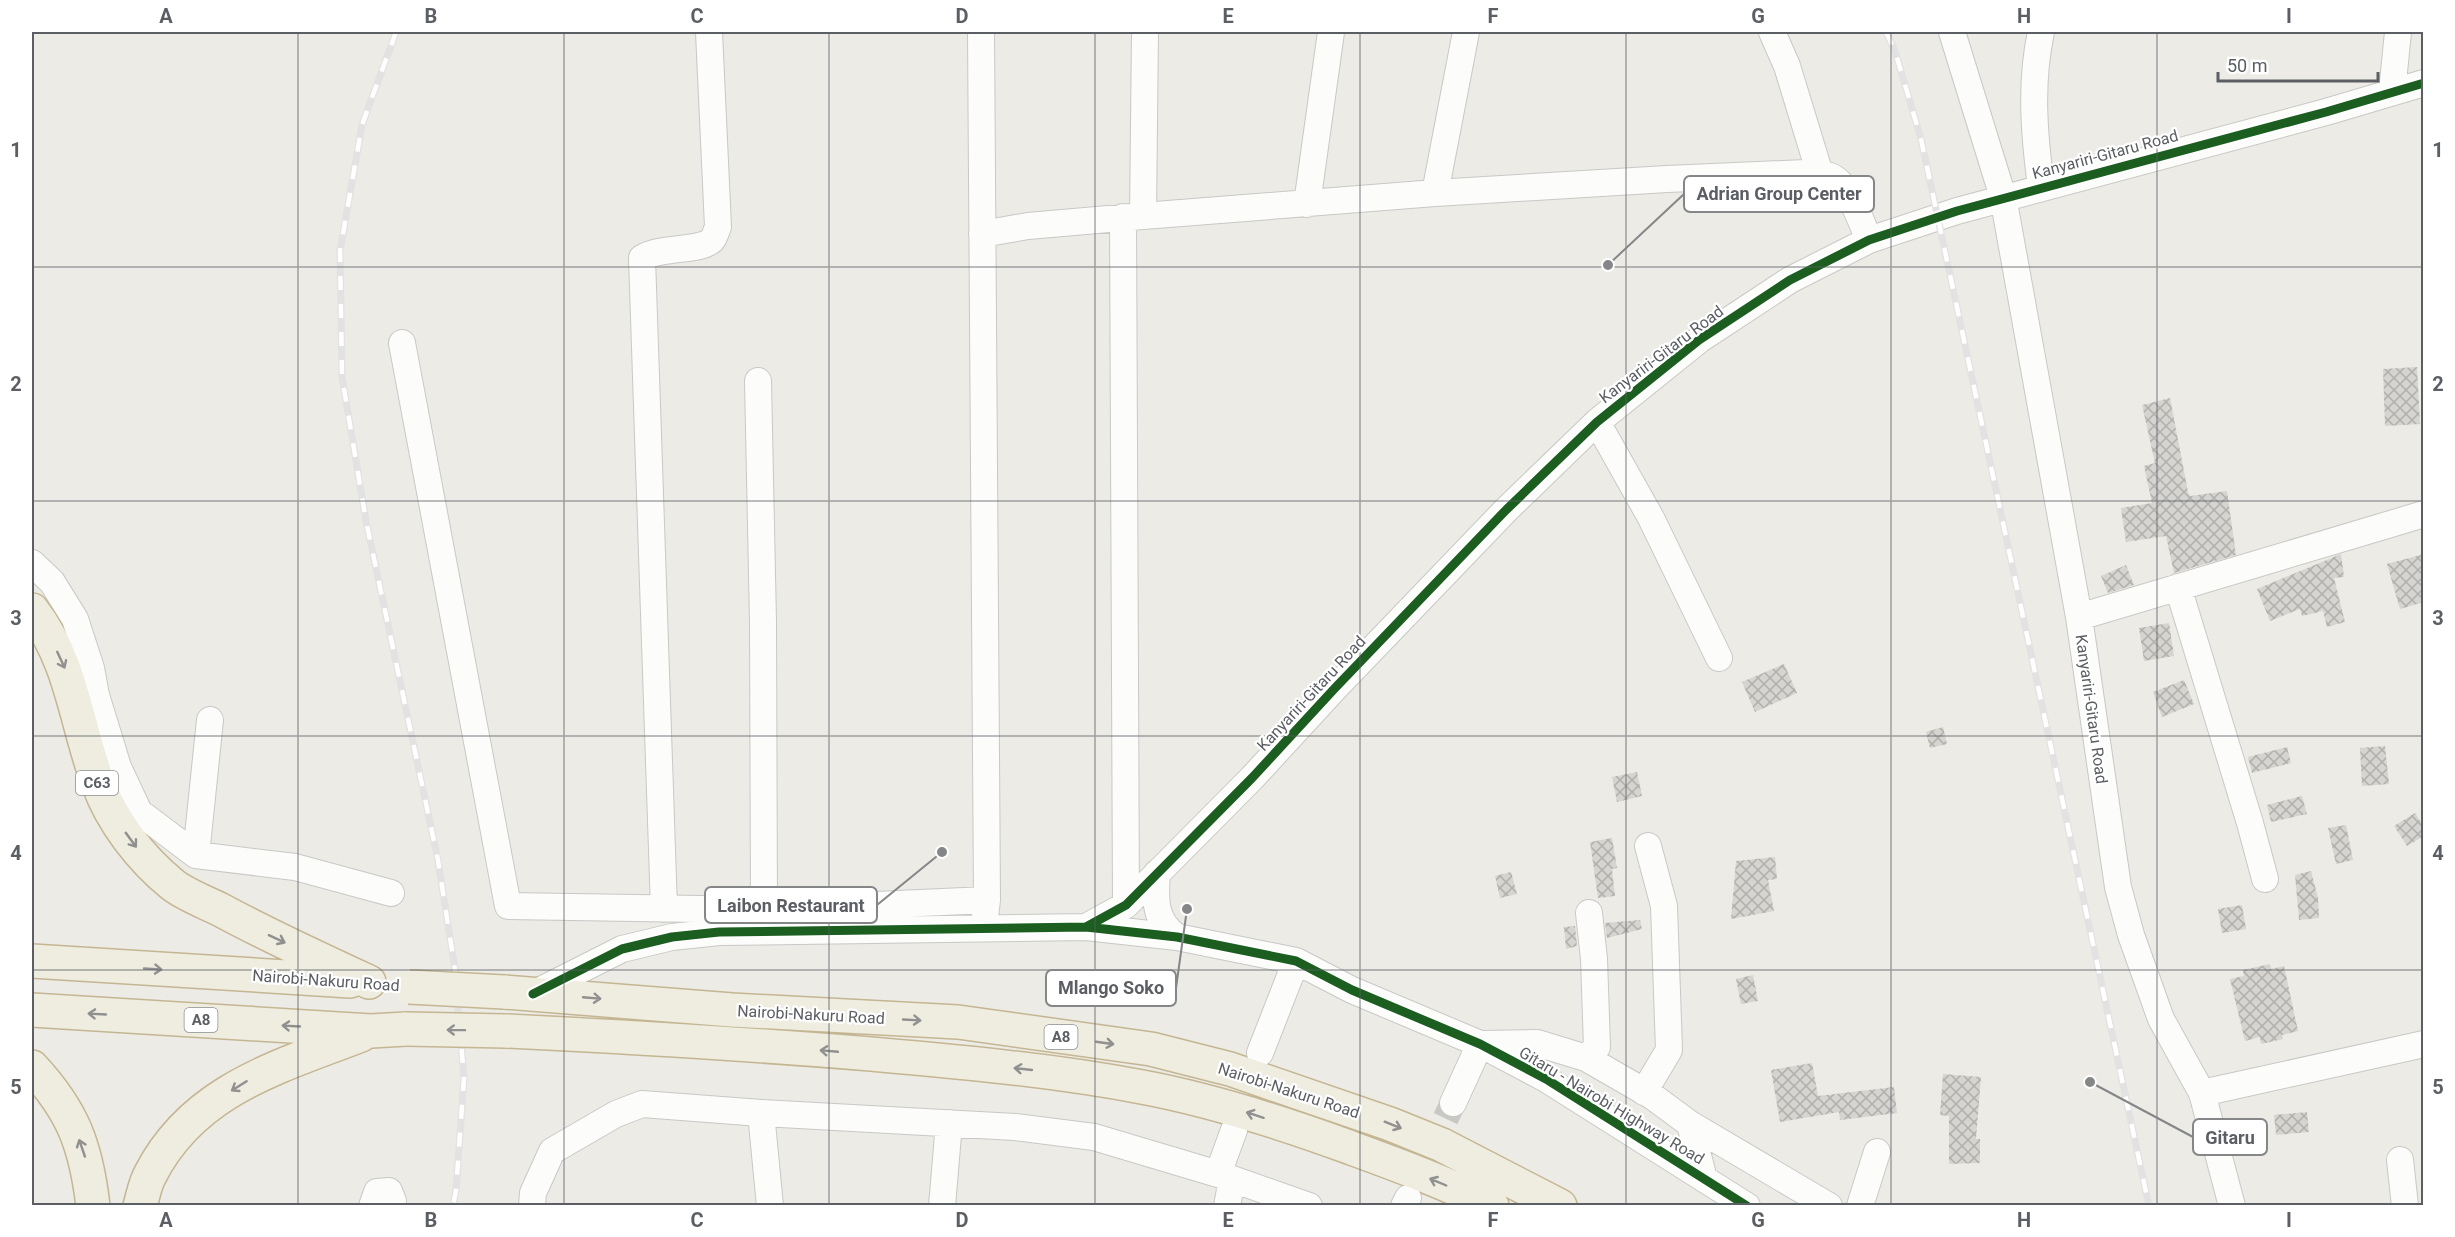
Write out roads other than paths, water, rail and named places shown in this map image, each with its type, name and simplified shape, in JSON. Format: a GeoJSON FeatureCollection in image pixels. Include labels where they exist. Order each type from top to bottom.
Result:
{"type":"FeatureCollection","features":[{"type":"Feature","properties":{"kind":"highway","name":"C63"},"geometry":{"type":"LineString","coordinates":[[32,610],[40,620],[63,663],[98,784],[119,825],[144,858],[174,886],[254,928],[369,982]]}},
{"type":"Feature","properties":{"kind":"highway","name":"Nairobi-Nakuru Road"},"geometry":{"type":"LineString","coordinates":[[32,961],[369,982],[409,987],[519,993],[732,1010],[958,1022],[1151,1049],[1230,1069],[1390,1124],[1450,1150],[1560,1206]]}},
{"type":"Feature","properties":{"kind":"highway","name":"Nairobi-Nakuru Road"},"geometry":{"type":"LineString","coordinates":[[32,1010],[370,1031],[406,1029],[506,1031],[750,1044],[955,1061],[1051,1072],[1143,1087],[1224,1105],[1300,1129],[1395,1164],[1492,1206]]}},
{"type":"Feature","properties":{"kind":"highway"},"geometry":{"type":"LineString","coordinates":[[140,1206],[149,1177],[171,1140],[201,1110],[255,1076],[370,1031]]}},
{"type":"Feature","properties":{"kind":"highway"},"geometry":{"type":"LineString","coordinates":[[32,1067],[49,1085],[66,1109],[83,1148],[93,1206]]}},
{"type":"Feature","properties":{"kind":"street"},"geometry":{"type":"LineString","coordinates":[[664,909],[642,258],[660,251],[705,245],[713,239],[718,227],[709,32]]}},
{"type":"Feature","properties":{"kind":"street"},"geometry":{"type":"LineString","coordinates":[[981,32],[987,900],[983,929]]}},
{"type":"Feature","properties":{"kind":"street"},"geometry":{"type":"LineString","coordinates":[[1126,905],[1133,216],[1145,32]]}},
{"type":"Feature","properties":{"kind":"street"},"geometry":{"type":"LineString","coordinates":[[1307,204],[1331,32]]}},
{"type":"Feature","properties":{"kind":"street"},"geometry":{"type":"LineString","coordinates":[[1435,193],[1466,32]]}},
{"type":"Feature","properties":{"kind":"street"},"geometry":{"type":"LineString","coordinates":[[1772,32],[1787,66],[1820,174]]}},
{"type":"Feature","properties":{"kind":"street","name":"Kanyariri-Gitaru Road"},"geometry":{"type":"LineString","coordinates":[[1952,32],[2003,197],[2079,617],[2118,887],[2131,935],[2161,1019],[2202,1093],[2232,1206]]}},
{"type":"Feature","properties":{"kind":"street"},"geometry":{"type":"LineString","coordinates":[[2041,32],[2033,102],[2041,186]]}},
{"type":"Feature","properties":{"kind":"street"},"geometry":{"type":"LineString","coordinates":[[2392,92],[2398,32]]}},
{"type":"Feature","properties":{"kind":"street","name":"Kanyariri-Gitaru Road"},"geometry":{"type":"LineString","coordinates":[[1086,927],[1126,905],[1252,777],[1506,510],[1597,422],[1699,340],[1790,280],[1869,240],[2003,197],[2326,112],[2424,82]]}},
{"type":"Feature","properties":{"kind":"street"},"geometry":{"type":"LineString","coordinates":[[982,234],[1028,226],[1133,216],[1435,193],[1667,179],[1820,174],[1837,180],[1850,196],[1869,240]]}},
{"type":"Feature","properties":{"kind":"street"},"geometry":{"type":"LineString","coordinates":[[402,343],[508,906],[764,910],[987,900]]}},
{"type":"Feature","properties":{"kind":"street"},"geometry":{"type":"LineString","coordinates":[[758,381],[763,634],[764,910]]}},
{"type":"Feature","properties":{"kind":"street"},"geometry":{"type":"LineString","coordinates":[[1597,422],[1651,518],[1719,658]]}},
{"type":"Feature","properties":{"kind":"street"},"geometry":{"type":"LineString","coordinates":[[2079,617],[2424,514]]}},
{"type":"Feature","properties":{"kind":"street"},"geometry":{"type":"LineString","coordinates":[[32,563],[52,582],[75,619],[91,668],[96,695],[117,767],[139,812],[196,855],[295,867],[391,893]]}},
{"type":"Feature","properties":{"kind":"street"},"geometry":{"type":"LineString","coordinates":[[2178,586],[2265,879]]}},
{"type":"Feature","properties":{"kind":"street"},"geometry":{"type":"LineString","coordinates":[[196,855],[210,720]]}},
{"type":"Feature","properties":{"kind":"street"},"geometry":{"type":"LineString","coordinates":[[1644,1092],[1669,1050],[1664,906],[1648,846]]}},
{"type":"Feature","properties":{"kind":"street"},"geometry":{"type":"LineString","coordinates":[[1157,873],[1156,897],[1159,914],[1165,928],[1177,936]]}},
{"type":"Feature","properties":{"kind":"street"},"geometry":{"type":"LineString","coordinates":[[1586,1058],[1597,1047],[1589,913]]}},
{"type":"Feature","properties":{"kind":"street"},"geometry":{"type":"LineString","coordinates":[[519,993],[622,949],[672,937],[719,932],[1086,927]]}},
{"type":"Feature","properties":{"kind":"street","name":"Gitaru - Nairobi Highway Road"},"geometry":{"type":"LineString","coordinates":[[1086,927],[1177,936],[1296,960],[1352,990],[1480,1044],[1546,1079],[1747,1206]]}},
{"type":"Feature","properties":{"kind":"street"},"geometry":{"type":"LineString","coordinates":[[1260,1053],[1296,960]]}},
{"type":"Feature","properties":{"kind":"street"},"geometry":{"type":"LineString","coordinates":[[1453,1102],[1480,1044],[1537,1043],[1586,1058],[1644,1092],[1690,1124],[1829,1206]]}},
{"type":"Feature","properties":{"kind":"street"},"geometry":{"type":"LineString","coordinates":[[2202,1093],[2424,1044]]}},
{"type":"Feature","properties":{"kind":"street"},"geometry":{"type":"LineString","coordinates":[[532,1206],[533,1192],[552,1150],[616,1114],[642,1104],[1015,1127],[1094,1137],[1225,1176],[1309,1206]]}},
{"type":"Feature","properties":{"kind":"street"},"geometry":{"type":"LineString","coordinates":[[761,1113],[770,1206]]}},
{"type":"Feature","properties":{"kind":"street"},"geometry":{"type":"LineString","coordinates":[[942,1206],[949,1123]]}},
{"type":"Feature","properties":{"kind":"street"},"geometry":{"type":"LineString","coordinates":[[1690,1124],[1704,1179]]}},
{"type":"Feature","properties":{"kind":"street"},"geometry":{"type":"LineString","coordinates":[[1227,1206],[1225,1176],[1234,1130]]}},
{"type":"Feature","properties":{"kind":"street"},"geometry":{"type":"LineString","coordinates":[[1860,1206],[1877,1152]]}},
{"type":"Feature","properties":{"kind":"street"},"geometry":{"type":"LineString","coordinates":[[2400,1160],[2405,1206]]}},
{"type":"Feature","properties":{"kind":"street"},"geometry":{"type":"LineString","coordinates":[[372,1206],[377,1192],[383,1190],[389,1191],[392,1196],[392,1206]]}},
{"type":"Feature","properties":{"kind":"tunnel"},"geometry":{"type":"LineString","coordinates":[[1412,1189],[1453,1103]]}},
{"type":"Feature","properties":{"kind":"railway"},"geometry":{"type":"LineString","coordinates":[[396,32],[362,125],[340,251],[342,377],[366,521],[438,860],[455,970],[464,1078],[453,1206]]}},
{"type":"Feature","properties":{"kind":"railway"},"geometry":{"type":"LineString","coordinates":[[1886,32],[1895,51],[1921,139],[2149,1206]]}},
{"type":"Feature","properties":{"kind":"place","name":"Adrian Group Center"},"geometry":{"type":"Point","coordinates":[1608,265]}},
{"type":"Feature","properties":{"kind":"place","name":"Laibon Restaurant"},"geometry":{"type":"Point","coordinates":[942,852]}},
{"type":"Feature","properties":{"kind":"place","name":"Mlango Soko"},"geometry":{"type":"Point","coordinates":[1187,909]}},
{"type":"Feature","properties":{"kind":"place","name":"Gitaru"},"geometry":{"type":"Point","coordinates":[2090,1082]}}]}
